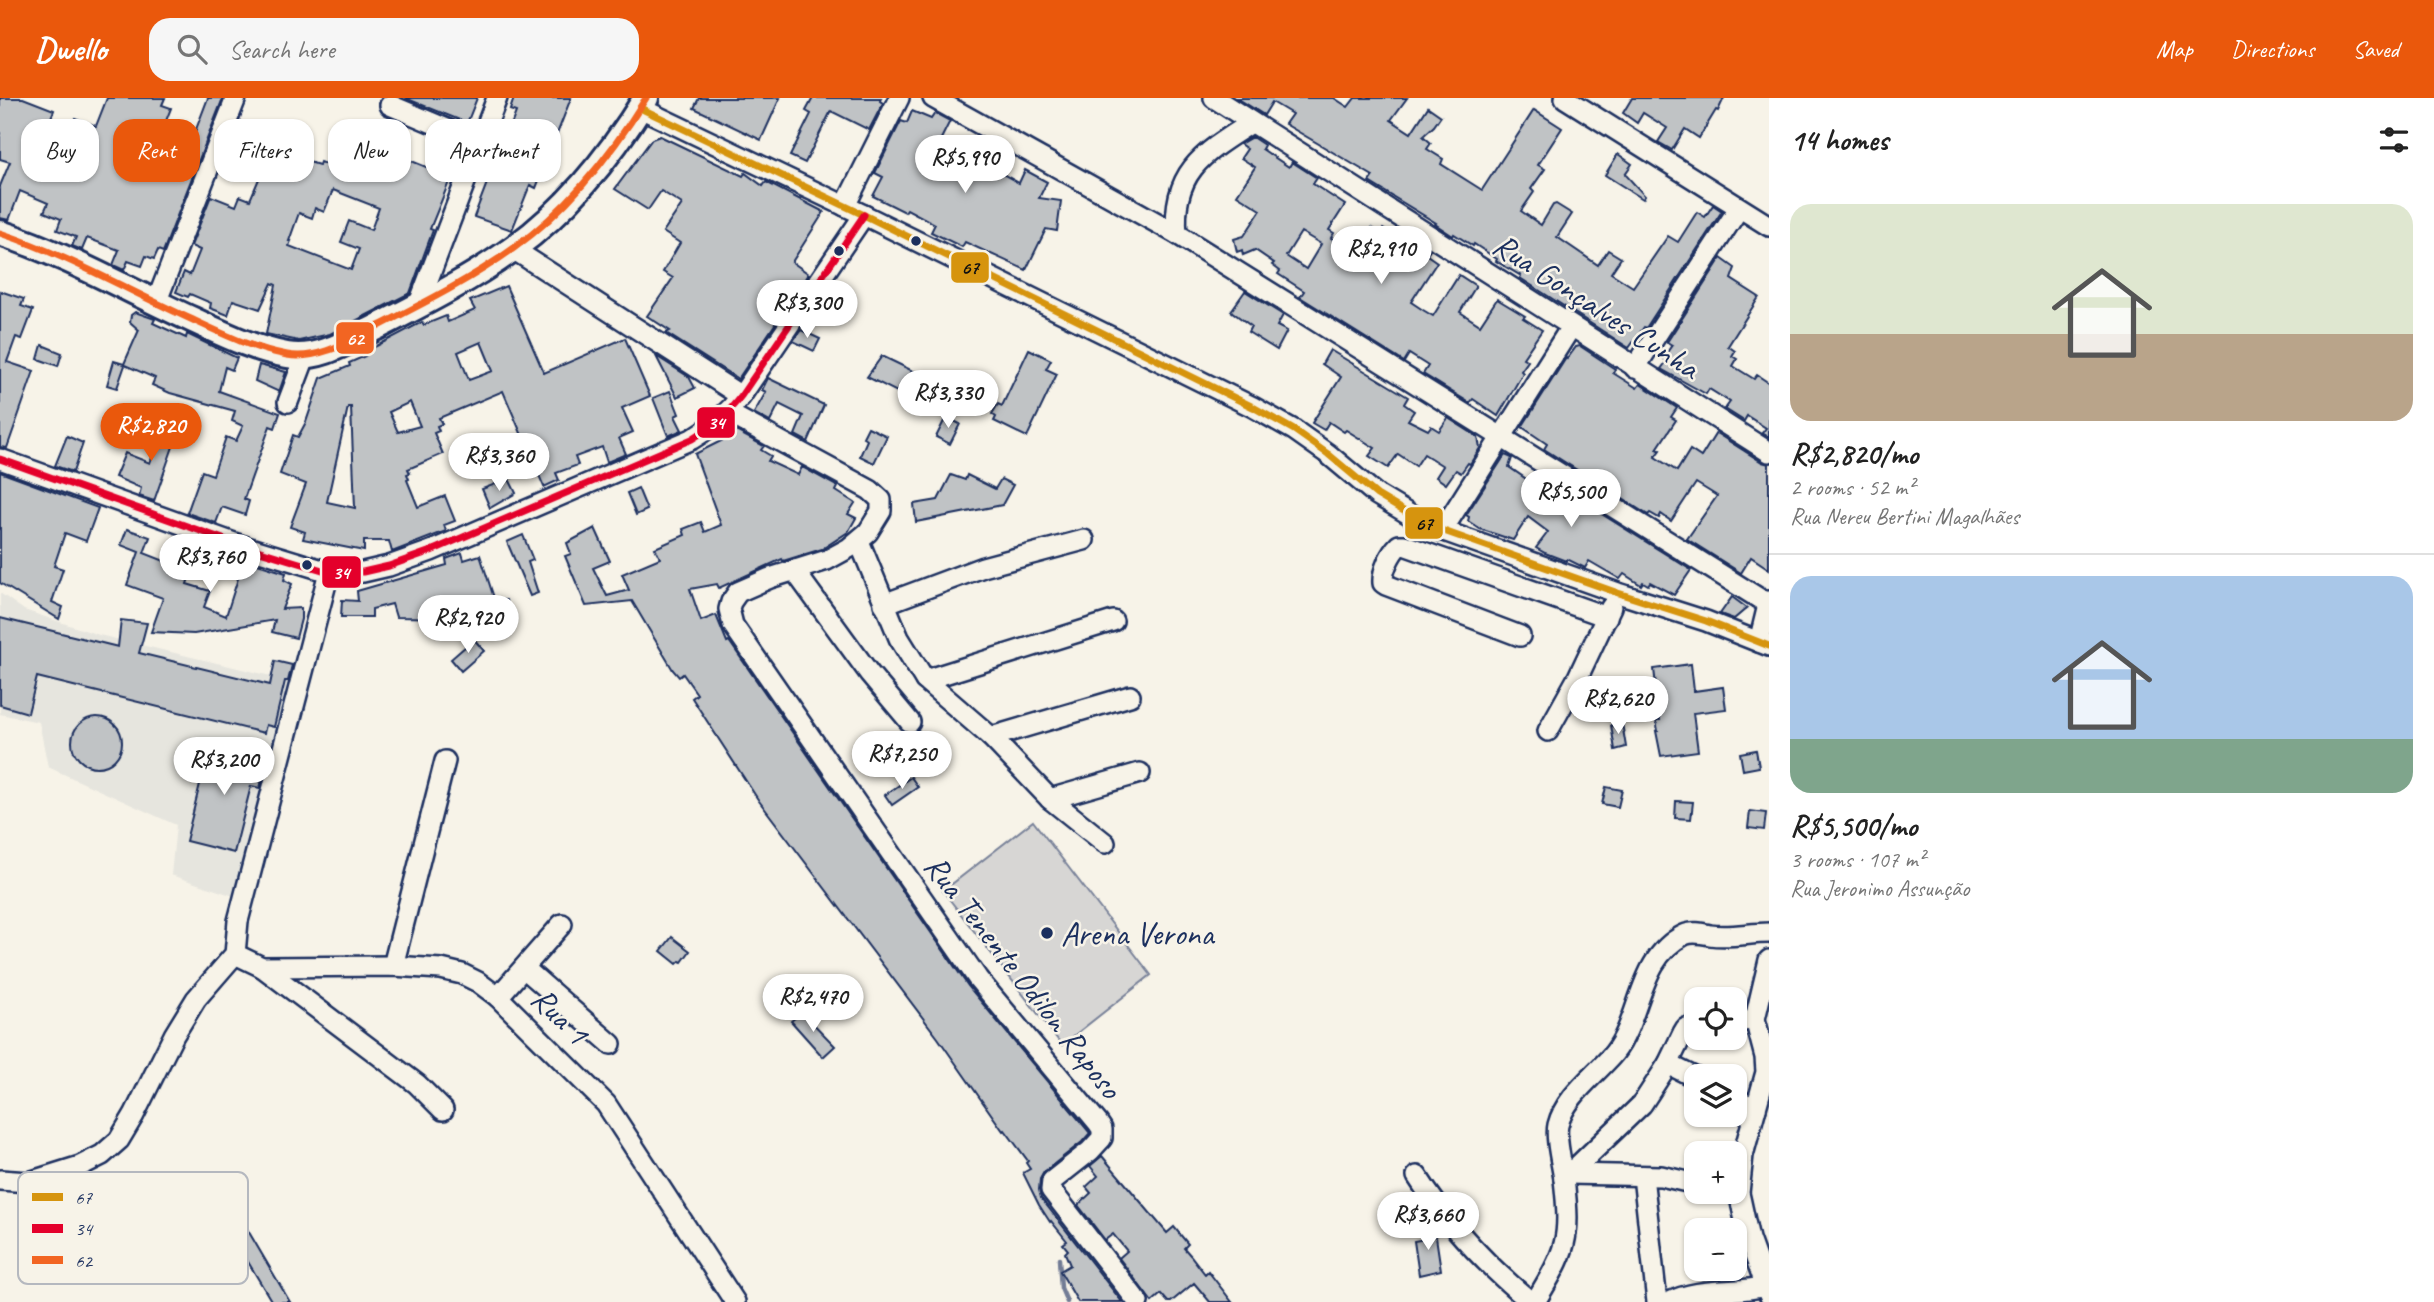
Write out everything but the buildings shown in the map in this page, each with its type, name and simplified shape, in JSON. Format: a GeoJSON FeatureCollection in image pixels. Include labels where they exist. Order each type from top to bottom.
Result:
{"type":"FeatureCollection","features":[{"type":"Feature","properties":{"kind":"main road"},"geometry":{"type":"LineString","coordinates":[[0,233],[70,261],[156,303],[263,350],[305,357],[341,344],[418,306],[513,249],[558,210],[586,181],[616,144],[643,103]]}},
{"type":"Feature","properties":{"kind":"street"},"geometry":{"type":"LineString","coordinates":[[156,303],[236,98]]}},
{"type":"Feature","properties":{"kind":"street"},"geometry":{"type":"LineString","coordinates":[[489,119],[497,98]]}},
{"type":"Feature","properties":{"kind":"street"},"geometry":{"type":"LineString","coordinates":[[845,206],[899,98]]}},
{"type":"Feature","properties":{"kind":"street"},"geometry":{"type":"LineString","coordinates":[[643,103],[1253,407],[1294,430],[1400,510],[1442,531],[1706,621],[1764,644],[1768,603],[1177,234],[933,98]]}},
{"type":"Feature","properties":{"kind":"street","name":"Rua Gonçalves Cunha"},"geometry":{"type":"LineString","coordinates":[[1214,98],[1769,453]]}},
{"type":"Feature","properties":{"kind":"street"},"geometry":{"type":"LineString","coordinates":[[1565,98],[1769,226]]}},
{"type":"Feature","properties":{"kind":"street"},"geometry":{"type":"LineString","coordinates":[[390,105],[425,119]]}},
{"type":"Feature","properties":{"kind":"street"},"geometry":{"type":"LineString","coordinates":[[1177,234],[1175,213],[1178,197],[1193,167],[1205,154],[1251,122]]}},
{"type":"Feature","properties":{"kind":"street"},"geometry":{"type":"LineString","coordinates":[[418,306],[465,182]]}},
{"type":"Feature","properties":{"kind":"street"},"geometry":{"type":"LineString","coordinates":[[1635,368],[1740,208]]}},
{"type":"Feature","properties":{"kind":"street"},"geometry":{"type":"LineString","coordinates":[[0,459],[237,544],[329,572],[363,572],[389,566],[431,551],[692,439],[728,414],[864,215]]}},
{"type":"Feature","properties":{"kind":"street"},"geometry":{"type":"LineString","coordinates":[[513,249],[741,396]]}},
{"type":"Feature","properties":{"kind":"street"},"geometry":{"type":"LineString","coordinates":[[1442,531],[1571,327]]}},
{"type":"Feature","properties":{"kind":"street"},"geometry":{"type":"LineString","coordinates":[[288,402],[305,357]]}},
{"type":"Feature","properties":{"kind":"street","name":"Rua Tenente Odilon Raposo"},"geometry":{"type":"LineString","coordinates":[[728,414],[881,500],[881,511],[859,541],[827,560],[738,592],[730,602],[733,625],[960,954],[1007,1016],[1102,1129],[1102,1138],[1052,1181],[1051,1190],[1138,1302]]}},
{"type":"Feature","properties":{"kind":"street"},"geometry":{"type":"LineString","coordinates":[[884,604],[983,567],[1084,540]]}},
{"type":"Feature","properties":{"kind":"street"},"geometry":{"type":"LineString","coordinates":[[859,541],[899,638],[925,680],[991,737],[1050,799],[1105,843]]}},
{"type":"Feature","properties":{"kind":"street"},"geometry":{"type":"LineString","coordinates":[[1520,636],[1383,583],[1383,575],[1394,549],[1404,545],[1607,617]]}},
{"type":"Feature","properties":{"kind":"street"},"geometry":{"type":"LineString","coordinates":[[794,570],[869,673],[910,722]]}},
{"type":"Feature","properties":{"kind":"street"},"geometry":{"type":"LineString","coordinates":[[61,1172],[102,1155],[119,1140],[188,1011],[212,978],[235,954],[242,908],[329,572]]}},
{"type":"Feature","properties":{"kind":"street"},"geometry":{"type":"LineString","coordinates":[[1548,731],[1618,593]]}},
{"type":"Feature","properties":{"kind":"street"},"geometry":{"type":"LineString","coordinates":[[925,680],[1113,621]]}},
{"type":"Feature","properties":{"kind":"street"},"geometry":{"type":"LineString","coordinates":[[991,737],[1130,696]]}},
{"type":"Feature","properties":{"kind":"street"},"geometry":{"type":"LineString","coordinates":[[393,966],[444,761]]}},
{"type":"Feature","properties":{"kind":"street"},"geometry":{"type":"LineString","coordinates":[[1050,799],[1140,773]]}},
{"type":"Feature","properties":{"kind":"street"},"geometry":{"type":"LineString","coordinates":[[498,997],[562,924]]}},
{"type":"Feature","properties":{"kind":"street"},"geometry":{"type":"LineString","coordinates":[[1417,1176],[1475,1253],[1533,1302],[1556,1269],[1567,1242],[1566,1176],[1558,1127],[1562,1116],[1581,1088],[1614,1052],[1658,957],[1686,934],[1725,936],[1769,933]]}},
{"type":"Feature","properties":{"kind":"street","name":"Rua 1"},"geometry":{"type":"LineString","coordinates":[[235,954],[262,967],[393,966],[441,970],[462,974],[478,982],[498,997],[606,1104],[735,1302]]}},
{"type":"Feature","properties":{"kind":"street"},"geometry":{"type":"LineString","coordinates":[[1747,1141],[1766,1072],[1755,1019],[1769,960]]}},
{"type":"Feature","properties":{"kind":"street"},"geometry":{"type":"LineString","coordinates":[[262,967],[397,1069],[443,1110]]}},
{"type":"Feature","properties":{"kind":"street"},"geometry":{"type":"LineString","coordinates":[[524,968],[611,1044]]}},
{"type":"Feature","properties":{"kind":"street"},"geometry":{"type":"LineString","coordinates":[[1747,1021],[1755,1019]]}},
{"type":"Feature","properties":{"kind":"street"},"geometry":{"type":"LineString","coordinates":[[1566,1176],[1642,1104],[1684,1031]]}},
{"type":"Feature","properties":{"kind":"street"},"geometry":{"type":"LineString","coordinates":[[1668,1063],[1684,1072]]}},
{"type":"Feature","properties":{"kind":"street"},"geometry":{"type":"LineString","coordinates":[[1747,1104],[1756,1109]]}},
{"type":"Feature","properties":{"kind":"street"},"geometry":{"type":"LineString","coordinates":[[1566,1176],[1661,1176],[1684,1181]]}},
{"type":"Feature","properties":{"kind":"street"},"geometry":{"type":"LineString","coordinates":[[1643,1176],[1657,1302]]}},
{"type":"Feature","properties":{"kind":"street"},"geometry":{"type":"LineString","coordinates":[[0,1180],[18,1181]]}},
{"type":"Feature","properties":{"kind":"street"},"geometry":{"type":"LineString","coordinates":[[1670,1302],[1700,1293],[1768,1291],[1738,1204]]}},
{"type":"Feature","properties":{"kind":"shaded area"},"geometry":{"type":"Polygon","coordinates":[[[0,593],[24,610],[99,635],[292,681],[234,896],[171,875],[176,825],[48,767],[39,722],[0,714],[0,593]]]}},
{"type":"Feature","properties":{"kind":"shaded area","name":"Arena Verona"},"geometry":{"type":"Polygon","coordinates":[[[1033,821],[1151,975],[1062,1045],[943,891],[1033,821]]]}},
{"type":"Feature","properties":{"kind":"waterway"},"geometry":{"type":"LineString","coordinates":[[1059,1259],[1061,1288],[1067,1302]]}},
{"type":"Feature","properties":{"kind":"transit line","name":"62"},"geometry":{"type":"LineString","coordinates":[[0,233],[74,263],[239,340],[287,355],[312,355],[347,342],[466,279],[534,233],[587,180],[646,98]]}},
{"type":"Feature","properties":{"kind":"transit line","name":"67"},"geometry":{"type":"LineString","coordinates":[[640,108],[1253,407],[1294,430],[1377,495],[1427,525],[1618,593],[1706,621],[1769,646]]}},
{"type":"Feature","properties":{"kind":"transit line","name":"34"},"geometry":{"type":"LineString","coordinates":[[0,459],[237,544],[329,572],[363,572],[389,566],[431,551],[692,439],[713,425],[741,396],[864,215]]}},
{"type":"Feature","properties":{"kind":"place","name":"Arena Verona"},"geometry":{"type":"Point","coordinates":[1047,933]}}]}
